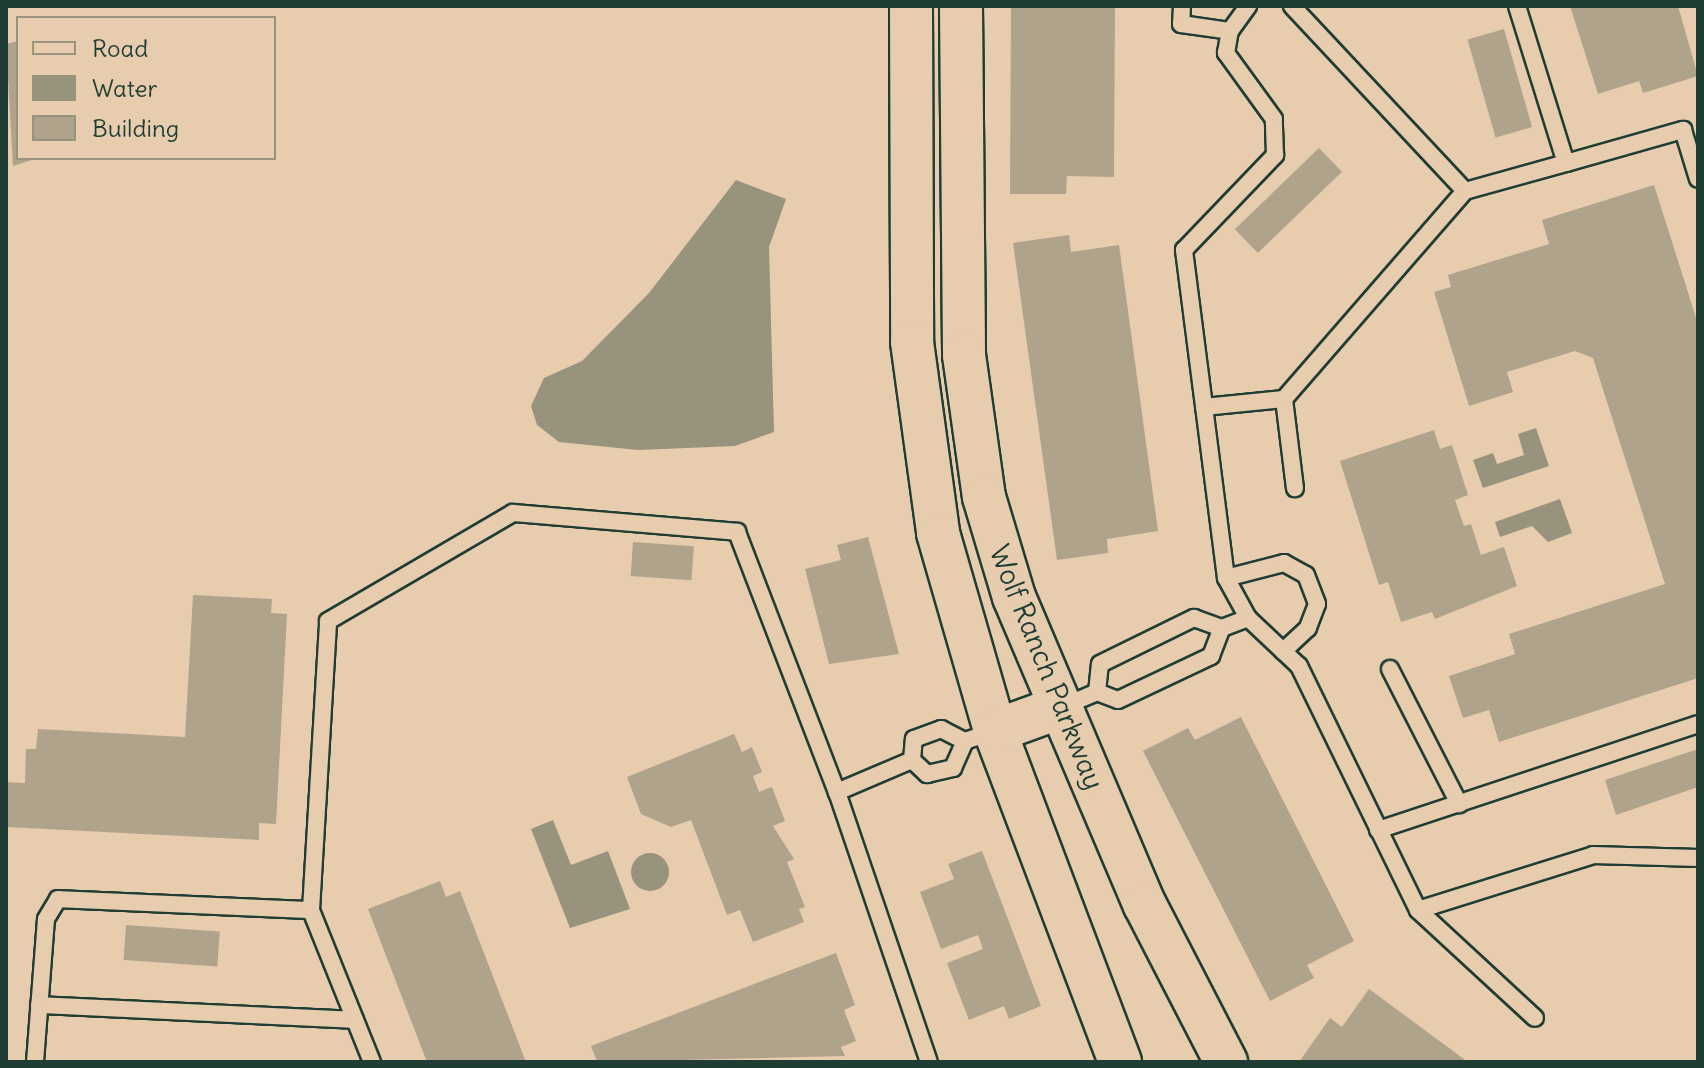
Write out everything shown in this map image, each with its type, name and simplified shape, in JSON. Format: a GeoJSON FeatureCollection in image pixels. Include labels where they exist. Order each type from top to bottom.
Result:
{"type":"FeatureCollection","features":[{"type":"Feature","properties":{"kind":"street","name":"Wolf Ranch Parkway"},"geometry":{"type":"LineString","coordinates":[[911,6],[912,342],[919,427],[949,580],[980,736],[1120,1062]]}},
{"type":"Feature","properties":{"kind":"street","name":"Wolf Ranch Parkway"},"geometry":{"type":"LineString","coordinates":[[961,6],[964,355],[973,447],[1014,597],[1079,700],[1145,905],[1226,1062]]}},
{"type":"Feature","properties":{"kind":"street"},"geometry":{"type":"LineString","coordinates":[[980,736],[1079,700]]}},
{"type":"Feature","properties":{"kind":"lane"},"geometry":{"type":"LineString","coordinates":[[1182,6],[1181,24],[1230,31]]}},
{"type":"Feature","properties":{"kind":"lane"},"geometry":{"type":"LineString","coordinates":[[1248,6],[1230,31],[1226,53],[1274,119],[1277,139],[1275,155],[1184,250],[1226,578],[1248,618],[1299,666],[1418,910],[1535,1018]]}},
{"type":"Feature","properties":{"kind":"lane"},"geometry":{"type":"LineString","coordinates":[[1292,6],[1465,191]]}},
{"type":"Feature","properties":{"kind":"lane"},"geometry":{"type":"LineString","coordinates":[[1517,6],[1566,163]]}},
{"type":"Feature","properties":{"kind":"lane"},"geometry":{"type":"LineString","coordinates":[[1204,407],[1284,399],[1465,191],[1683,130],[1698,179]]}},
{"type":"Feature","properties":{"kind":"lane"},"geometry":{"type":"LineString","coordinates":[[1284,399],[1295,488]]}},
{"type":"Feature","properties":{"kind":"lane"},"geometry":{"type":"LineString","coordinates":[[372,1062],[311,910],[328,621],[513,513],[737,532],[837,792],[929,1062]]}},
{"type":"Feature","properties":{"kind":"lane"},"geometry":{"type":"LineString","coordinates":[[1226,578],[1284,563],[1306,575],[1317,604],[1308,628],[1283,651]]}},
{"type":"Feature","properties":{"kind":"lane"},"geometry":{"type":"LineString","coordinates":[[1079,700],[1100,664],[1194,618],[1222,628],[1248,618]]}},
{"type":"Feature","properties":{"kind":"lane"},"geometry":{"type":"LineString","coordinates":[[1079,700],[1118,700],[1211,656],[1222,628]]}},
{"type":"Feature","properties":{"kind":"lane"},"geometry":{"type":"LineString","coordinates":[[1390,669],[1459,804]]}},
{"type":"Feature","properties":{"kind":"lane"},"geometry":{"type":"LineString","coordinates":[[1378,830],[1698,724]]}},
{"type":"Feature","properties":{"kind":"lane"},"geometry":{"type":"LineString","coordinates":[[941,729],[980,736],[953,768],[927,774],[912,760],[914,739],[941,729]]}},
{"type":"Feature","properties":{"kind":"lane"},"geometry":{"type":"LineString","coordinates":[[837,792],[912,760]]}},
{"type":"Feature","properties":{"kind":"lane"},"geometry":{"type":"LineString","coordinates":[[1418,910],[1593,855],[1698,858]]}},
{"type":"Feature","properties":{"kind":"lane"},"geometry":{"type":"LineString","coordinates":[[35,1062],[46,919],[58,899],[311,910]]}},
{"type":"Feature","properties":{"kind":"lane"},"geometry":{"type":"LineString","coordinates":[[39,1005],[355,1020]]}},
{"type":"Feature","properties":{"kind":"water"},"geometry":{"type":"Polygon","coordinates":[[[736,180],[786,199],[769,247],[774,432],[735,446],[638,450],[559,442],[537,425],[531,406],[544,378],[582,361],[649,293],[736,180]]]}},
{"type":"Feature","properties":{"kind":"water"},"geometry":{"type":"Polygon","coordinates":[[[1536,428],[1549,466],[1483,488],[1473,460],[1493,453],[1497,464],[1524,455],[1518,434],[1536,428]]]}},
{"type":"Feature","properties":{"kind":"water"},"geometry":{"type":"Polygon","coordinates":[[[1560,499],[1572,533],[1548,542],[1532,526],[1500,537],[1495,522],[1560,499]]]}},
{"type":"Feature","properties":{"kind":"water"},"geometry":{"type":"Polygon","coordinates":[[[553,820],[571,865],[608,851],[630,909],[570,928],[531,829],[553,820]]]}},
{"type":"Feature","properties":{"kind":"water"},"geometry":{"type":"Polygon","coordinates":[[[650,853],[664,858],[669,872],[664,886],[650,891],[636,886],[631,872],[636,858],[650,853]]]}},
{"type":"Feature","properties":{"kind":"building"},"geometry":{"type":"Polygon","coordinates":[[[1011,6],[1115,6],[1114,177],[1067,176],[1066,194],[1010,194],[1011,6]]]}},
{"type":"Feature","properties":{"kind":"building"},"geometry":{"type":"Polygon","coordinates":[[[1570,6],[1678,6],[1698,76],[1643,93],[1639,81],[1598,94],[1570,6]]]}},
{"type":"Feature","properties":{"kind":"building"},"geometry":{"type":"Polygon","coordinates":[[[1504,29],[1532,127],[1496,138],[1467,39],[1504,29]]]}},
{"type":"Feature","properties":{"kind":"building"},"geometry":{"type":"Polygon","coordinates":[[[16,42],[16,160],[32,160],[13,166],[6,44],[16,42]]]}},
{"type":"Feature","properties":{"kind":"building"},"geometry":{"type":"Polygon","coordinates":[[[1319,148],[1342,172],[1258,253],[1235,229],[1319,148]]]}},
{"type":"Feature","properties":{"kind":"building"},"geometry":{"type":"Polygon","coordinates":[[[1654,185],[1698,324],[1698,678],[1499,742],[1489,710],[1463,718],[1449,676],[1515,654],[1509,634],[1665,584],[1593,358],[1575,351],[1507,372],[1513,392],[1469,406],[1434,292],[1451,287],[1448,275],[1549,244],[1542,220],[1654,185]]]}},
{"type":"Feature","properties":{"kind":"building"},"geometry":{"type":"Polygon","coordinates":[[[1069,235],[1071,252],[1119,245],[1158,531],[1107,539],[1108,553],[1057,560],[1013,243],[1069,235]]]}},
{"type":"Feature","properties":{"kind":"building"},"geometry":{"type":"Polygon","coordinates":[[[1434,430],[1440,449],[1452,445],[1468,495],[1455,500],[1464,526],[1471,524],[1481,555],[1504,547],[1517,586],[1435,619],[1432,612],[1401,622],[1388,582],[1379,585],[1340,461],[1434,430]]]}},
{"type":"Feature","properties":{"kind":"building"},"geometry":{"type":"Polygon","coordinates":[[[868,537],[899,654],[829,664],[805,569],[841,560],[837,545],[868,537]]]}},
{"type":"Feature","properties":{"kind":"building"},"geometry":{"type":"Polygon","coordinates":[[[633,542],[694,546],[691,580],[631,576],[633,542]]]}},
{"type":"Feature","properties":{"kind":"building"},"geometry":{"type":"Polygon","coordinates":[[[193,595],[272,599],[271,613],[287,614],[276,824],[259,823],[259,840],[6,827],[7,782],[25,783],[26,749],[36,749],[38,729],[185,737],[193,595]]]}},
{"type":"Feature","properties":{"kind":"building"},"geometry":{"type":"Polygon","coordinates":[[[1241,717],[1354,941],[1307,965],[1314,978],[1270,1001],[1143,751],[1188,728],[1195,740],[1241,717]]]}},
{"type":"Feature","properties":{"kind":"building"},"geometry":{"type":"Polygon","coordinates":[[[734,734],[742,752],[752,747],[762,772],[753,776],[759,792],[772,787],[785,821],[773,826],[794,859],[787,862],[805,907],[799,909],[804,922],[753,942],[740,910],[727,915],[691,820],[671,827],[641,814],[627,777],[734,734]]]}},
{"type":"Feature","properties":{"kind":"building"},"geometry":{"type":"Polygon","coordinates":[[[1698,749],[1698,787],[1616,815],[1605,780],[1698,749]]]}},
{"type":"Feature","properties":{"kind":"building"},"geometry":{"type":"Polygon","coordinates":[[[982,851],[1041,1006],[1009,1019],[1004,1006],[969,1020],[947,963],[983,949],[978,935],[941,949],[920,892],[954,879],[948,864],[982,851]]]}},
{"type":"Feature","properties":{"kind":"building"},"geometry":{"type":"Polygon","coordinates":[[[440,881],[446,897],[460,891],[526,1062],[427,1062],[368,909],[440,881]]]}},
{"type":"Feature","properties":{"kind":"building"},"geometry":{"type":"Polygon","coordinates":[[[126,925],[220,932],[217,966],[124,960],[126,925]]]}},
{"type":"Feature","properties":{"kind":"building"},"geometry":{"type":"Polygon","coordinates":[[[836,953],[855,1005],[844,1010],[856,1041],[841,1047],[845,1056],[597,1062],[591,1046],[836,953]]]}},
{"type":"Feature","properties":{"kind":"building"},"geometry":{"type":"Polygon","coordinates":[[[1369,989],[1468,1062],[1299,1062],[1330,1018],[1342,1027],[1369,989]]]}}]}
